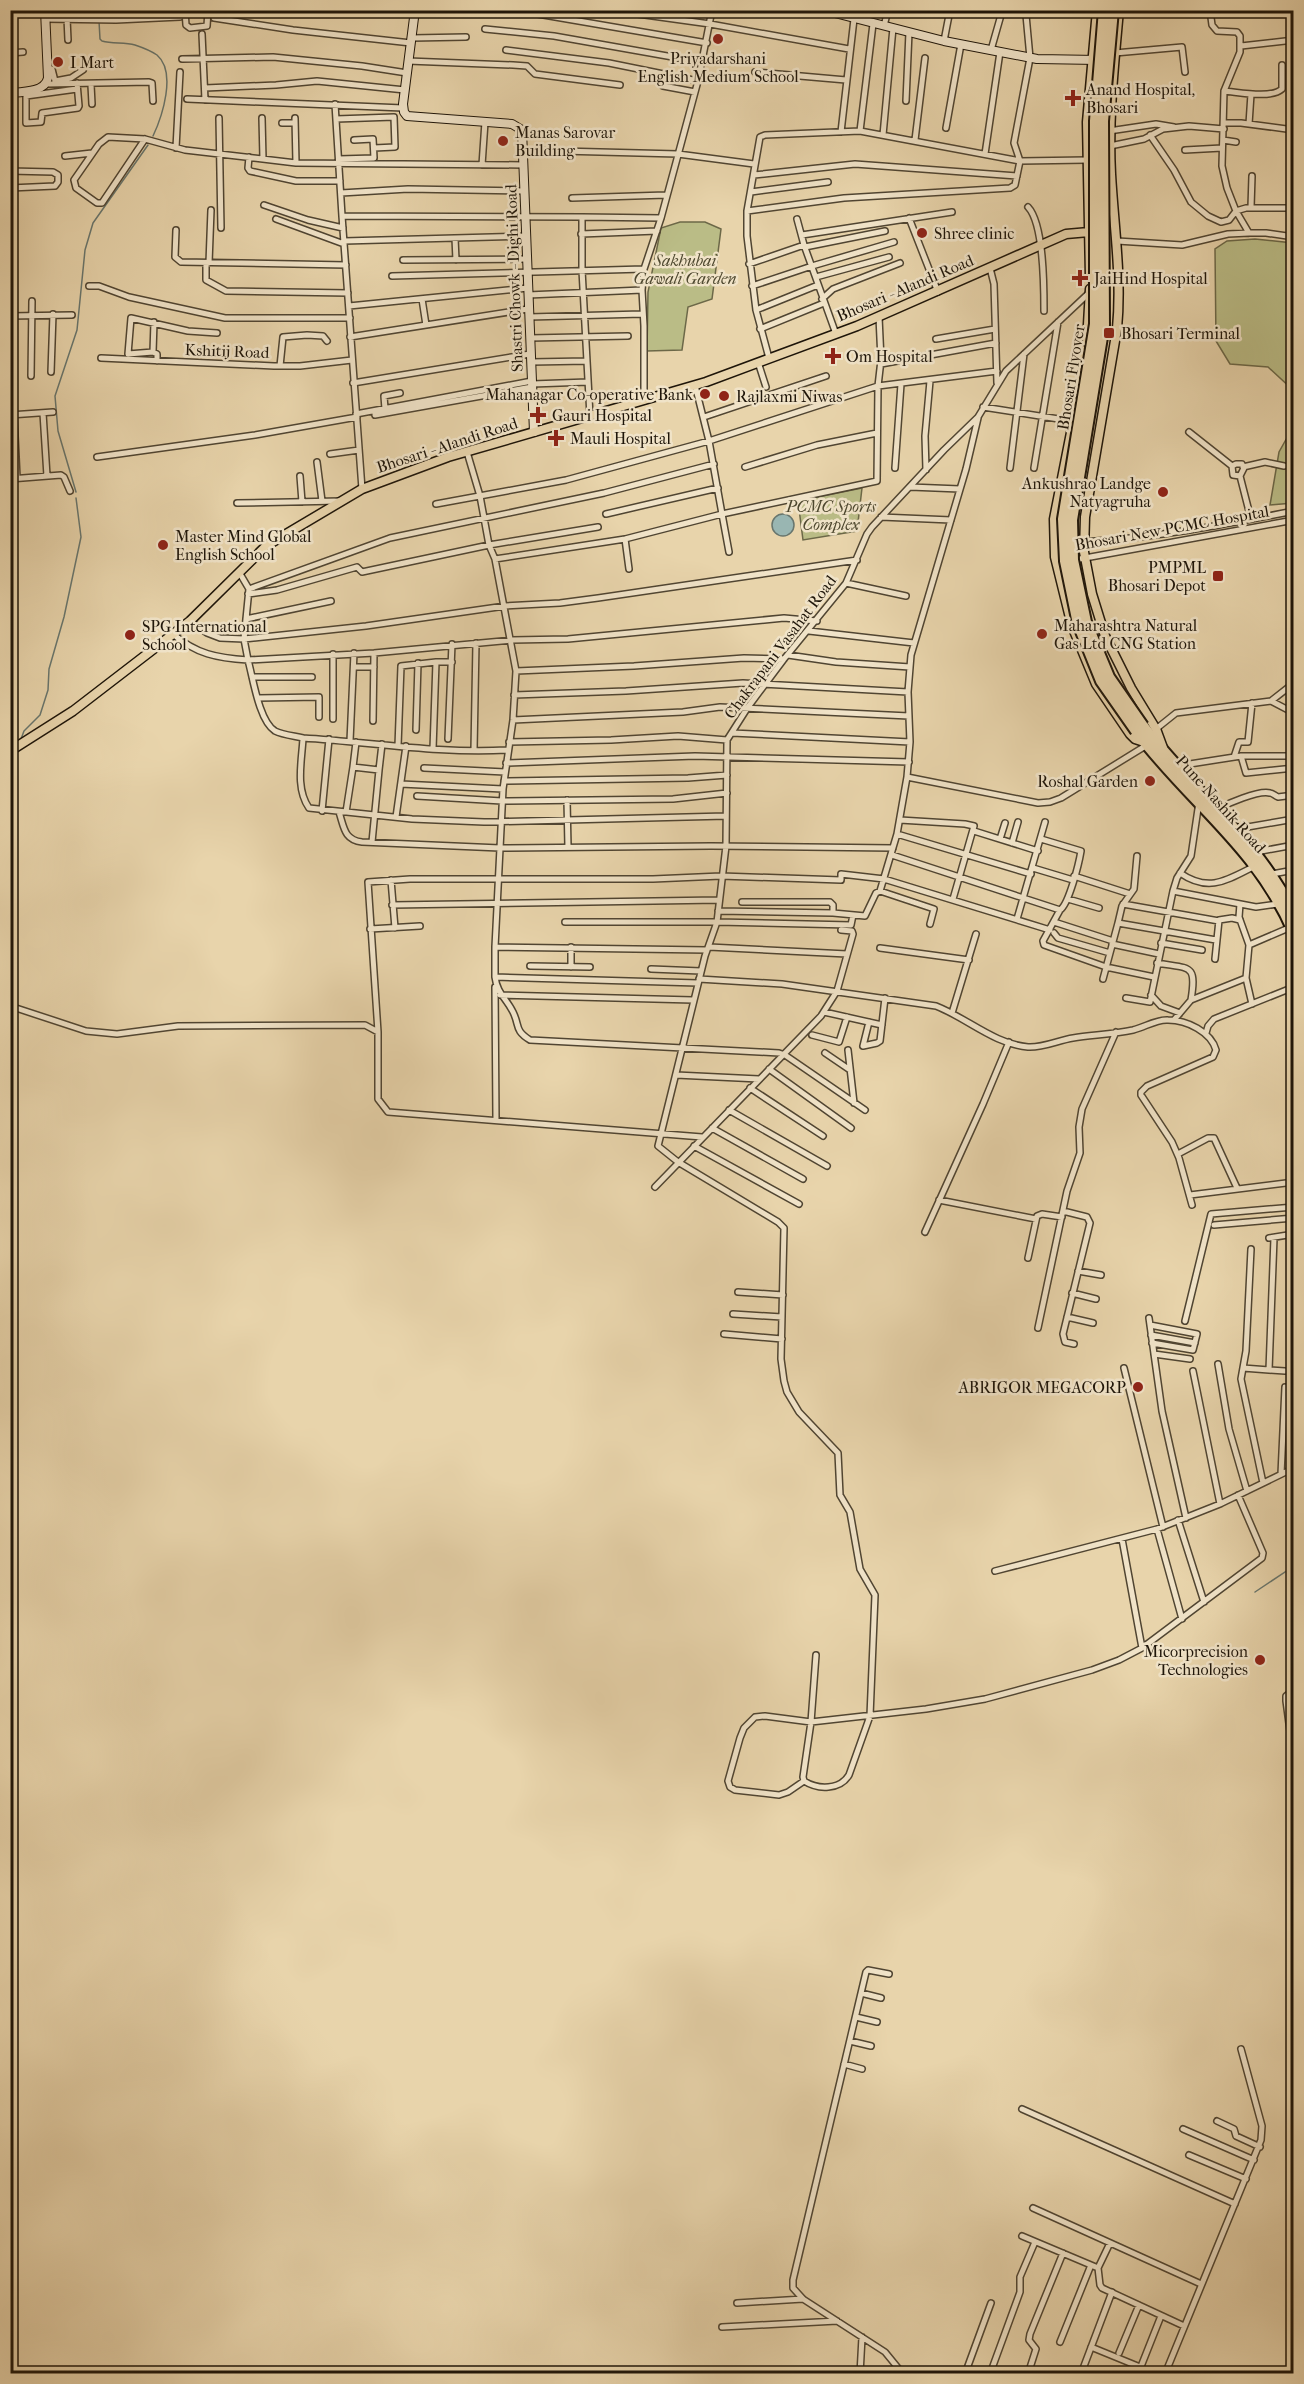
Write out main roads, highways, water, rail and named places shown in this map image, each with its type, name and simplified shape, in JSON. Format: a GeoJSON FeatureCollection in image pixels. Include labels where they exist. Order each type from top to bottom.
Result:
{"type":"FeatureCollection","features":[{"type":"Feature","properties":{"kind":"highway","name":"Bhosari Flyover"},"geometry":{"type":"LineString","coordinates":[[1113,10],[1103,121],[1104,325],[1072,520],[1073,560],[1086,622],[1105,666],[1140,729]]}},
{"type":"Feature","properties":{"kind":"highway","name":"Bhosari Flyover"},"geometry":{"type":"LineString","coordinates":[[1097,13],[1095,324],[1063,519],[1065,561],[1078,624],[1101,681],[1140,729]]}},
{"type":"Feature","properties":{"kind":"highway","name":"Pune Nashik Road"},"geometry":{"type":"LineString","coordinates":[[1140,729],[1146,744],[1286,898],[1292,930]]}},
{"type":"Feature","properties":{"kind":"highway","name":"Pune Nashik Road"},"geometry":{"type":"LineString","coordinates":[[1140,729],[1256,852],[1272,874],[1293,914]]}},
{"type":"Feature","properties":{"kind":"main road"},"geometry":{"type":"LineString","coordinates":[[1119,10],[1110,131],[1120,271],[1117,329],[1085,517],[1085,558],[1092,594],[1105,636],[1131,688],[1156,729],[1164,752]]}},
{"type":"Feature","properties":{"kind":"main road"},"geometry":{"type":"LineString","coordinates":[[1097,13],[1091,60],[1087,135],[1090,292],[1086,351],[1069,422],[1054,519],[1054,544],[1056,562],[1072,626],[1096,684],[1130,734],[1146,744]]}},
{"type":"Feature","properties":{"kind":"main road","name":"Bhosari - Alandi Road"},"geometry":{"type":"LineString","coordinates":[[10,751],[73,711],[190,621],[218,596],[266,546],[362,489],[467,452],[644,402],[695,385],[879,317],[1066,234],[1089,232]]}},
{"type":"Feature","properties":{"kind":"main road"},"geometry":{"type":"LineString","coordinates":[[1069,422],[1100,428]]}},
{"type":"Feature","properties":{"kind":"water"},"geometry":{"type":"Polygon","coordinates":[[[783,514],[791,517],[794,525],[791,533],[783,536],[775,533],[772,525],[775,517],[783,514]]]}},
{"type":"Feature","properties":{"kind":"waterway"},"geometry":{"type":"LineString","coordinates":[[98,10],[98,16]]}},
{"type":"Feature","properties":{"kind":"waterway"},"geometry":{"type":"LineString","coordinates":[[99,21],[102,41],[137,46],[157,55],[163,63],[166,72],[166,95],[153,136]]}},
{"type":"Feature","properties":{"kind":"waterway"},"geometry":{"type":"LineString","coordinates":[[76,492],[58,431],[55,396],[77,330],[85,250],[93,223],[148,145]]}},
{"type":"Feature","properties":{"kind":"waterway"},"geometry":{"type":"LineString","coordinates":[[21,739],[24,731],[40,715],[48,690],[49,669],[64,617],[81,537],[76,498]]}},
{"type":"Feature","properties":{"kind":"waterway"},"geometry":{"type":"LineString","coordinates":[[10,760],[13,754]]}},
{"type":"Feature","properties":{"kind":"waterway"},"geometry":{"type":"LineString","coordinates":[[1255,1592],[1294,1566]]}},
{"type":"Feature","properties":{"kind":"place","name":"Priyadarshani English Medium School"},"geometry":{"type":"Point","coordinates":[718,39]}},
{"type":"Feature","properties":{"kind":"place","name":"I Mart"},"geometry":{"type":"Point","coordinates":[58,62]}},
{"type":"Feature","properties":{"kind":"place","name":"Anand Hospital, Bhosari"},"geometry":{"type":"Point","coordinates":[1073,98]}},
{"type":"Feature","properties":{"kind":"place","name":"Manas Sarovar Building"},"geometry":{"type":"Point","coordinates":[503,141]}},
{"type":"Feature","properties":{"kind":"place","name":"Shree clinic"},"geometry":{"type":"Point","coordinates":[922,233]}},
{"type":"Feature","properties":{"kind":"place","name":"JaiHind Hospital"},"geometry":{"type":"Point","coordinates":[1080,278]}},
{"type":"Feature","properties":{"kind":"place","name":"Bhosari Terminal"},"geometry":{"type":"Point","coordinates":[1109,333]}},
{"type":"Feature","properties":{"kind":"place","name":"Om Hospital"},"geometry":{"type":"Point","coordinates":[833,356]}},
{"type":"Feature","properties":{"kind":"place","name":"Mahanagar Co-operative Bank"},"geometry":{"type":"Point","coordinates":[705,394]}},
{"type":"Feature","properties":{"kind":"place","name":"Rajlaxmi Niwas"},"geometry":{"type":"Point","coordinates":[724,396]}},
{"type":"Feature","properties":{"kind":"place","name":"Gauri Hospital"},"geometry":{"type":"Point","coordinates":[538,415]}},
{"type":"Feature","properties":{"kind":"place","name":"Mauli Hospital"},"geometry":{"type":"Point","coordinates":[556,438]}},
{"type":"Feature","properties":{"kind":"place","name":"Ankushrao Landge Natyagruha"},"geometry":{"type":"Point","coordinates":[1163,492]}},
{"type":"Feature","properties":{"kind":"place","name":"Master Mind Global English School"},"geometry":{"type":"Point","coordinates":[163,545]}},
{"type":"Feature","properties":{"kind":"place","name":"PMPML Bhosari Depot"},"geometry":{"type":"Point","coordinates":[1218,576]}},
{"type":"Feature","properties":{"kind":"place","name":"Maharashtra Natural Gas Ltd CNG Station"},"geometry":{"type":"Point","coordinates":[1042,634]}},
{"type":"Feature","properties":{"kind":"place","name":"SPG International School"},"geometry":{"type":"Point","coordinates":[130,635]}},
{"type":"Feature","properties":{"kind":"place","name":"Roshal Garden"},"geometry":{"type":"Point","coordinates":[1150,781]}},
{"type":"Feature","properties":{"kind":"place","name":"ABRIGOR MEGACORP"},"geometry":{"type":"Point","coordinates":[1138,1387]}},
{"type":"Feature","properties":{"kind":"place","name":"Micorprecision Technologies"},"geometry":{"type":"Point","coordinates":[1260,1660]}},
{"type":"Feature","properties":{"kind":"park label","name":"Sakhubai Gawali Garden"},"geometry":{"type":"Point","coordinates":[685,269]}},
{"type":"Feature","properties":{"kind":"park label","name":"PCMC Sports Complex"},"geometry":{"type":"Point","coordinates":[831,515]}}]}
